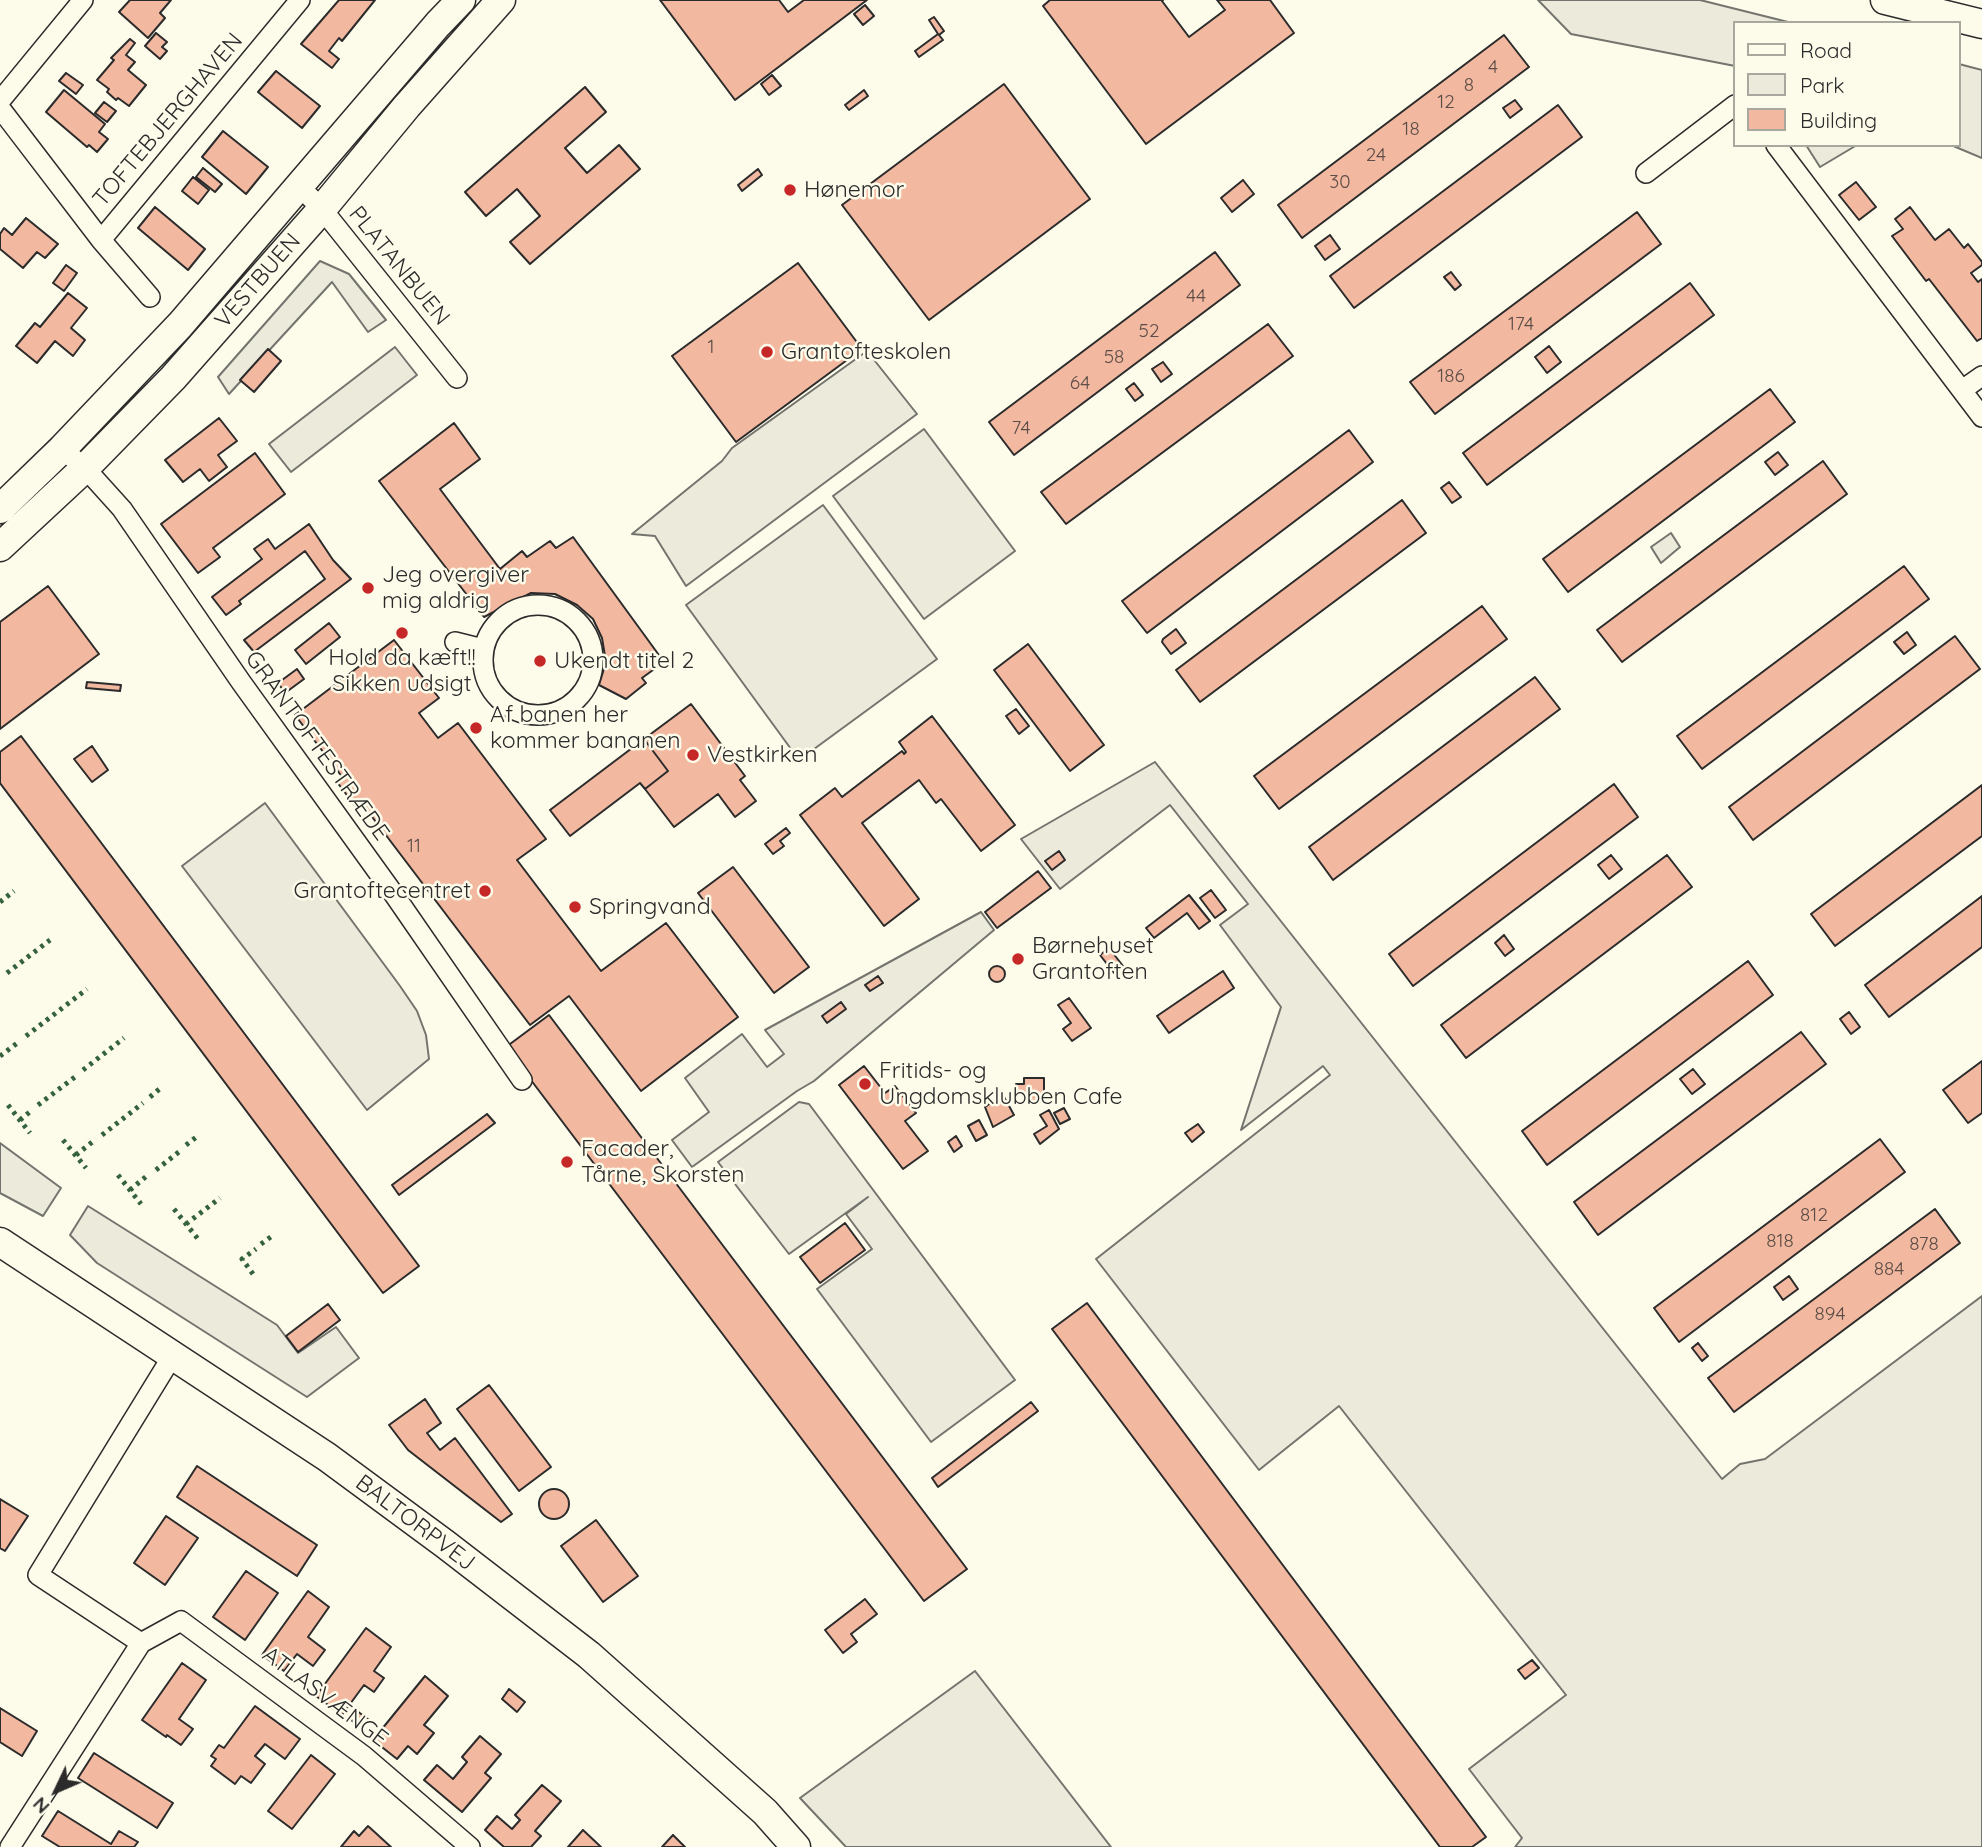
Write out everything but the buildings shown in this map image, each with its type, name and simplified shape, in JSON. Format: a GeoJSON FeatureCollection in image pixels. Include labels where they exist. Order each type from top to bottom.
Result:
{"type":"FeatureCollection","features":[{"type":"Feature","properties":{"kind":"street"},"geometry":{"type":"LineString","coordinates":[[0,102],[83,0]]}},
{"type":"Feature","properties":{"kind":"street","name":"TOFTEBJERGHAVEN"},"geometry":{"type":"LineString","coordinates":[[101,240],[300,0]]}},
{"type":"Feature","properties":{"kind":"street","name":"VESTBUEN"},"geometry":{"type":"LineString","coordinates":[[0,509],[62,449],[180,325],[461,0]]}},
{"type":"Feature","properties":{"kind":"street","name":"VESTBUEN"},"geometry":{"type":"LineString","coordinates":[[0,547],[85,468],[173,378],[501,0]]}},
{"type":"Feature","properties":{"kind":"street"},"geometry":{"type":"LineString","coordinates":[[1885,0],[1982,24]]}},
{"type":"Feature","properties":{"kind":"street"},"geometry":{"type":"LineString","coordinates":[[1646,173],[1734,106]]}},
{"type":"Feature","properties":{"kind":"street"},"geometry":{"type":"LineString","coordinates":[[0,108],[101,240],[150,298]]}},
{"type":"Feature","properties":{"kind":"street"},"geometry":{"type":"LineString","coordinates":[[1778,147],[1982,417]]}},
{"type":"Feature","properties":{"kind":"street","name":"PLATANBUEN"},"geometry":{"type":"LineString","coordinates":[[300,187],[322,209],[457,378]]}},
{"type":"Feature","properties":{"kind":"street"},"geometry":{"type":"LineString","coordinates":[[1962,390],[1982,376]]}},
{"type":"Feature","properties":{"kind":"street","name":"GRANTOFTESTRÆDE"},"geometry":{"type":"LineString","coordinates":[[62,449],[85,468],[128,516],[241,682],[522,1080]]}},
{"type":"Feature","properties":{"kind":"street"},"geometry":{"type":"LineString","coordinates":[[540,605],[559,608],[575,619],[587,634],[593,653],[593,672],[585,690],[572,705],[555,713],[535,716],[516,712],[500,701],[488,685],[483,668],[483,649],[490,631],[503,617],[520,607],[540,605]]}},
{"type":"Feature","properties":{"kind":"street"},"geometry":{"type":"LineString","coordinates":[[455,642],[483,649]]}},
{"type":"Feature","properties":{"kind":"street","name":"BALTORPVEJ"},"geometry":{"type":"LineString","coordinates":[[0,1241],[327,1457],[456,1553],[589,1655],[765,1812],[796,1847]]}},
{"type":"Feature","properties":{"kind":"street"},"geometry":{"type":"LineString","coordinates":[[141,1643],[38,1575],[173,1355]]}},
{"type":"Feature","properties":{"kind":"street","name":"ATLASVÆNGE"},"geometry":{"type":"LineString","coordinates":[[10,1847],[141,1643],[181,1621],[364,1756],[470,1847]]}},
{"type":"Feature","properties":{"kind":"green space"},"geometry":{"type":"Polygon","coordinates":[[[1538,0],[1700,0],[1784,21],[1734,21],[1734,66],[1571,34],[1538,0]]]}},
{"type":"Feature","properties":{"kind":"green space"},"geometry":{"type":"Polygon","coordinates":[[[1961,65],[1982,70],[1982,158],[1956,147],[1961,147],[1961,65]]]}},
{"type":"Feature","properties":{"kind":"green space"},"geometry":{"type":"Polygon","coordinates":[[[1807,147],[1854,147],[1820,167],[1807,147]]]}},
{"type":"Feature","properties":{"kind":"green space"},"geometry":{"type":"Polygon","coordinates":[[[320,261],[349,274],[386,320],[368,332],[332,282],[229,394],[218,377],[320,261]]]}},
{"type":"Feature","properties":{"kind":"green space"},"geometry":{"type":"Polygon","coordinates":[[[395,347],[417,375],[291,472],[269,444],[395,347]]]}},
{"type":"Feature","properties":{"kind":"green space"},"geometry":{"type":"Polygon","coordinates":[[[867,351],[917,414],[686,586],[655,536],[632,534],[722,461],[732,448],[867,351]]]}},
{"type":"Feature","properties":{"kind":"green space"},"geometry":{"type":"Polygon","coordinates":[[[924,429],[1015,551],[924,619],[833,496],[924,429]]]}},
{"type":"Feature","properties":{"kind":"green space"},"geometry":{"type":"Polygon","coordinates":[[[823,505],[937,659],[799,760],[686,605],[823,505]]]}},
{"type":"Feature","properties":{"kind":"green space"},"geometry":{"type":"Polygon","coordinates":[[[1671,533],[1680,547],[1661,563],[1651,547],[1671,533]]]}},
{"type":"Feature","properties":{"kind":"green space"},"geometry":{"type":"Polygon","coordinates":[[[1155,762],[1722,1479],[1740,1464],[1765,1459],[1982,1296],[1982,1847],[1515,1847],[1522,1838],[1469,1769],[1566,1695],[1339,1406],[1259,1470],[1096,1259],[1330,1075],[1323,1066],[1241,1130],[1281,1007],[1220,925],[1248,904],[1170,805],[1060,889],[1021,839],[1155,762]]]}},
{"type":"Feature","properties":{"kind":"green space"},"geometry":{"type":"Polygon","coordinates":[[[265,803],[400,986],[417,1011],[426,1035],[429,1059],[367,1110],[182,866],[265,803]]]}},
{"type":"Feature","properties":{"kind":"green space"},"geometry":{"type":"Polygon","coordinates":[[[981,912],[994,930],[814,1081],[692,1167],[672,1140],[709,1112],[685,1078],[742,1034],[767,1067],[784,1054],[765,1030],[981,912]]]}},
{"type":"Feature","properties":{"kind":"green space"},"geometry":{"type":"Polygon","coordinates":[[[799,1102],[809,1104],[1015,1380],[931,1442],[817,1289],[872,1249],[846,1214],[868,1197],[789,1254],[718,1162],[799,1102]]]}},
{"type":"Feature","properties":{"kind":"green space"},"geometry":{"type":"Polygon","coordinates":[[[0,1143],[61,1188],[43,1216],[0,1193],[0,1143]]]}},
{"type":"Feature","properties":{"kind":"green space"},"geometry":{"type":"Polygon","coordinates":[[[88,1206],[277,1325],[298,1353],[336,1327],[359,1358],[307,1397],[97,1263],[70,1235],[88,1206]]]}},
{"type":"Feature","properties":{"kind":"green space"},"geometry":{"type":"Polygon","coordinates":[[[975,1671],[1111,1847],[846,1847],[800,1798],[975,1671]]]}},
{"type":"Feature","properties":{"kind":"hedge"},"geometry":{"type":"LineString","coordinates":[[0,902],[14,891]]}},
{"type":"Feature","properties":{"kind":"hedge"},"geometry":{"type":"LineString","coordinates":[[7,973],[50,940]]}},
{"type":"Feature","properties":{"kind":"hedge"},"geometry":{"type":"LineString","coordinates":[[26,1036],[87,989]]}},
{"type":"Feature","properties":{"kind":"hedge"},"geometry":{"type":"LineString","coordinates":[[83,1070],[124,1038]]}},
{"type":"Feature","properties":{"kind":"hedge"},"geometry":{"type":"LineString","coordinates":[[0,1056],[20,1041]]}},
{"type":"Feature","properties":{"kind":"hedge"},"geometry":{"type":"LineString","coordinates":[[38,1105],[75,1077]]}},
{"type":"Feature","properties":{"kind":"hedge"},"geometry":{"type":"LineString","coordinates":[[150,1097],[163,1086]]}},
{"type":"Feature","properties":{"kind":"hedge"},"geometry":{"type":"LineString","coordinates":[[102,1135],[143,1103]]}},
{"type":"Feature","properties":{"kind":"hedge"},"geometry":{"type":"LineString","coordinates":[[8,1105],[30,1133]]}},
{"type":"Feature","properties":{"kind":"hedge"},"geometry":{"type":"LineString","coordinates":[[20,1120],[32,1110]]}},
{"type":"Feature","properties":{"kind":"hedge"},"geometry":{"type":"LineString","coordinates":[[186,1145],[199,1135]]}},
{"type":"Feature","properties":{"kind":"hedge"},"geometry":{"type":"LineString","coordinates":[[76,1155],[96,1139]]}},
{"type":"Feature","properties":{"kind":"hedge"},"geometry":{"type":"LineString","coordinates":[[63,1140],[86,1168]]}},
{"type":"Feature","properties":{"kind":"hedge"},"geometry":{"type":"LineString","coordinates":[[156,1170],[180,1151]]}},
{"type":"Feature","properties":{"kind":"hedge"},"geometry":{"type":"LineString","coordinates":[[130,1190],[149,1174]]}},
{"type":"Feature","properties":{"kind":"hedge"},"geometry":{"type":"LineString","coordinates":[[118,1175],[141,1204]]}},
{"type":"Feature","properties":{"kind":"hedge"},"geometry":{"type":"LineString","coordinates":[[186,1224],[220,1198]]}},
{"type":"Feature","properties":{"kind":"hedge"},"geometry":{"type":"LineString","coordinates":[[174,1209],[198,1239]]}},
{"type":"Feature","properties":{"kind":"hedge"},"geometry":{"type":"LineString","coordinates":[[261,1244],[272,1236]]}},
{"type":"Feature","properties":{"kind":"hedge"},"geometry":{"type":"LineString","coordinates":[[253,1274],[242,1259],[256,1249]]}},
{"type":"Feature","properties":{"kind":"place","name":"Hønemor"},"geometry":{"type":"Point","coordinates":[790,190]}},
{"type":"Feature","properties":{"kind":"place","name":"Grantofteskolen"},"geometry":{"type":"Point","coordinates":[767,352]}},
{"type":"Feature","properties":{"kind":"place","name":"Jeg overgiver mig aldrig"},"geometry":{"type":"Point","coordinates":[368,588]}},
{"type":"Feature","properties":{"kind":"place","name":"Hold da kæft!! Sikken udsigt"},"geometry":{"type":"Point","coordinates":[402,633]}},
{"type":"Feature","properties":{"kind":"place","name":"Ukendt titel 2"},"geometry":{"type":"Point","coordinates":[540,661]}},
{"type":"Feature","properties":{"kind":"place","name":"Af banen her kommer bananen"},"geometry":{"type":"Point","coordinates":[476,728]}},
{"type":"Feature","properties":{"kind":"place","name":"Vestkirken"},"geometry":{"type":"Point","coordinates":[693,755]}},
{"type":"Feature","properties":{"kind":"place","name":"Grantoftecentret"},"geometry":{"type":"Point","coordinates":[485,891]}},
{"type":"Feature","properties":{"kind":"place","name":"Springvand"},"geometry":{"type":"Point","coordinates":[575,907]}},
{"type":"Feature","properties":{"kind":"place","name":"Børnehuset Grantoften"},"geometry":{"type":"Point","coordinates":[1018,959]}},
{"type":"Feature","properties":{"kind":"place","name":"Fritids- og Ungdomsklubben Cafe"},"geometry":{"type":"Point","coordinates":[865,1084]}},
{"type":"Feature","properties":{"kind":"place","name":"Facader, Tårne, Skorsten"},"geometry":{"type":"Point","coordinates":[567,1162]}}]}
